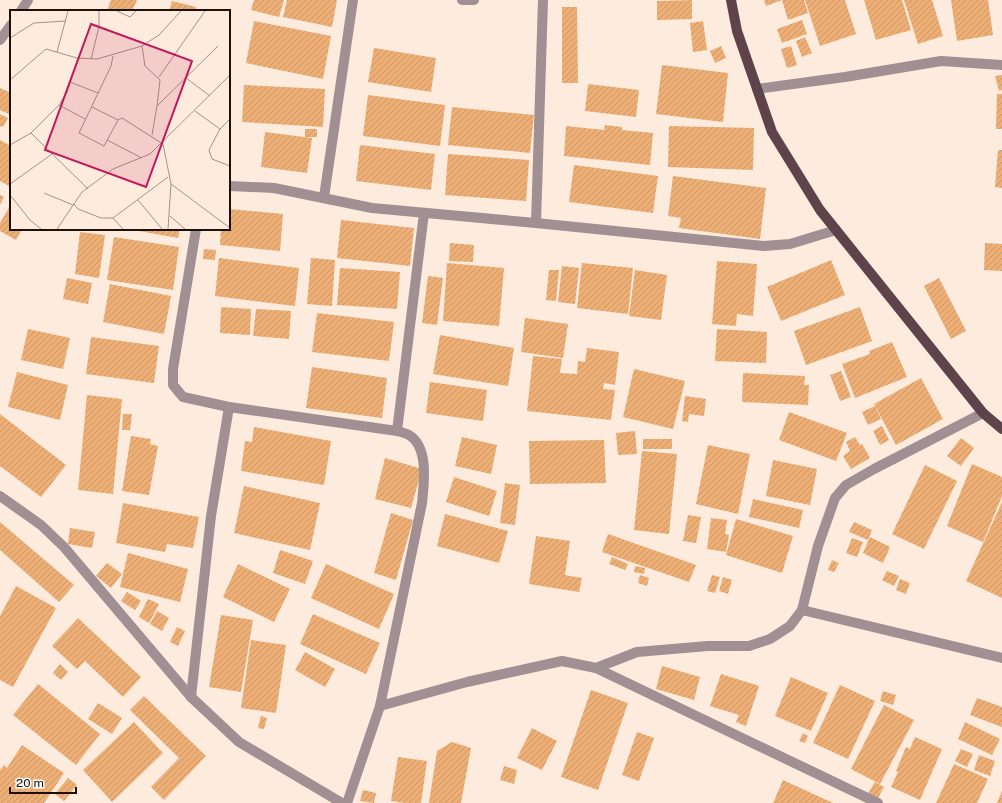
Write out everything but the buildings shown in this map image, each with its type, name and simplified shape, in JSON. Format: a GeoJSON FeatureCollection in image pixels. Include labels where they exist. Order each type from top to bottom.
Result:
{"type":"FeatureCollection","features":[{"type":"Feature","properties":{"kind":"main road"},"geometry":{"type":"LineString","coordinates":[[731,0],[737,31],[772,132],[820,210],[983,413],[1002,429]]}},
{"type":"Feature","properties":{"kind":"street"},"geometry":{"type":"LineString","coordinates":[[22,10],[28,0]]}},
{"type":"Feature","properties":{"kind":"street"},"geometry":{"type":"LineString","coordinates":[[324,198],[352,0]]}},
{"type":"Feature","properties":{"kind":"street"},"geometry":{"type":"LineString","coordinates":[[462,0],[474,0]]}},
{"type":"Feature","properties":{"kind":"street"},"geometry":{"type":"LineString","coordinates":[[536,223],[543,0]]}},
{"type":"Feature","properties":{"kind":"street"},"geometry":{"type":"LineString","coordinates":[[0,40],[10,26]]}},
{"type":"Feature","properties":{"kind":"street"},"geometry":{"type":"LineString","coordinates":[[757,89],[845,77],[941,61],[1002,65]]}},
{"type":"Feature","properties":{"kind":"street"},"geometry":{"type":"LineString","coordinates":[[230,186],[274,188],[372,208],[764,246],[790,244],[836,230]]}},
{"type":"Feature","properties":{"kind":"street"},"geometry":{"type":"LineString","coordinates":[[397,430],[424,213]]}},
{"type":"Feature","properties":{"kind":"street"},"geometry":{"type":"LineString","coordinates":[[196,230],[173,369],[173,385],[183,397],[228,406],[397,430],[410,436],[417,442],[423,458],[424,480],[422,503],[380,706],[347,803]]}},
{"type":"Feature","properties":{"kind":"street"},"geometry":{"type":"LineString","coordinates":[[191,697],[211,516],[228,406]]}},
{"type":"Feature","properties":{"kind":"street"},"geometry":{"type":"LineString","coordinates":[[596,668],[622,656],[637,652],[708,646],[749,646],[770,639],[790,626],[802,610],[818,546],[835,498],[846,485],[983,413]]}},
{"type":"Feature","properties":{"kind":"street"},"geometry":{"type":"LineString","coordinates":[[0,496],[41,525],[64,547],[191,697],[239,742],[342,803]]}},
{"type":"Feature","properties":{"kind":"street"},"geometry":{"type":"LineString","coordinates":[[802,610],[1002,658]]}},
{"type":"Feature","properties":{"kind":"street"},"geometry":{"type":"LineString","coordinates":[[380,706],[467,682],[562,661],[596,668],[867,801],[878,803]]}}]}
